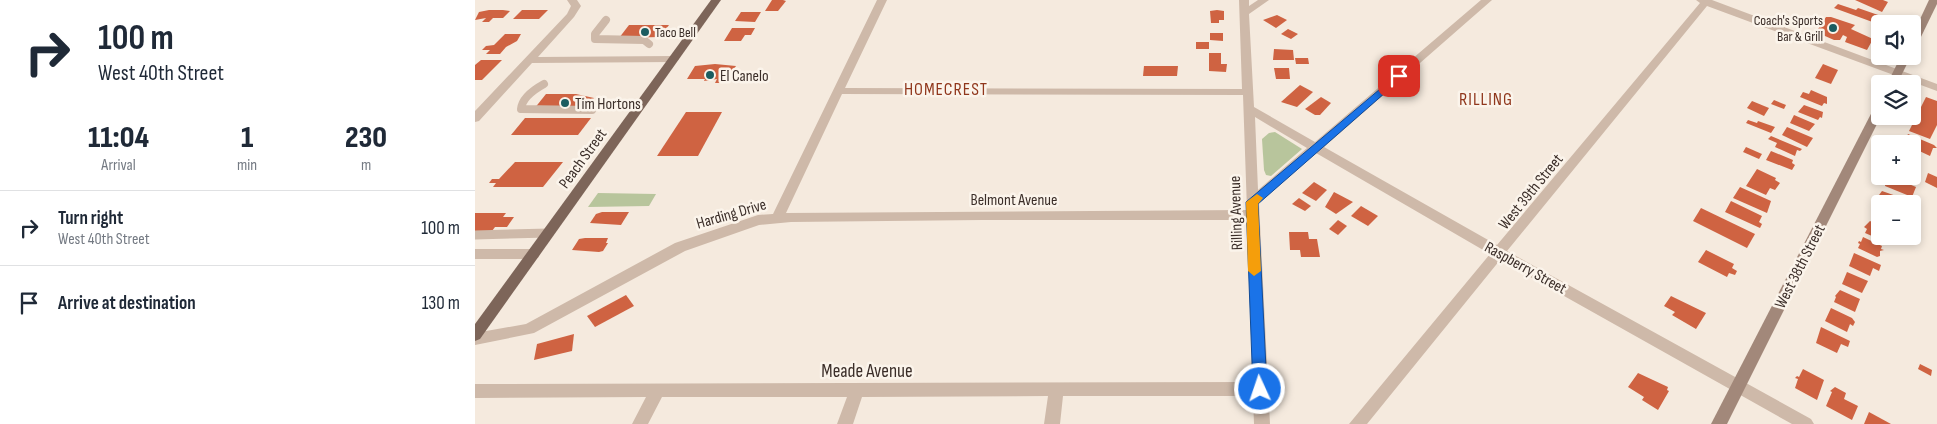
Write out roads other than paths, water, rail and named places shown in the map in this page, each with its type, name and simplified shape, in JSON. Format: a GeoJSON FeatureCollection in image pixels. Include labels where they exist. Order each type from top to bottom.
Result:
{"type":"FeatureCollection","features":[{"type":"Feature","properties":{"kind":"main road","name":"Peach Street"},"geometry":{"type":"LineString","coordinates":[[475,335],[716,0]]}},
{"type":"Feature","properties":{"kind":"main road"},"geometry":{"type":"LineString","coordinates":[[1921,27],[1934,0]]}},
{"type":"Feature","properties":{"kind":"main road"},"geometry":{"type":"LineString","coordinates":[[1897,73],[1901,65]]}},
{"type":"Feature","properties":{"kind":"main road","name":"West 38th Street"},"geometry":{"type":"LineString","coordinates":[[1719,424],[1871,125]]}},
{"type":"Feature","properties":{"kind":"street","name":"Harding Drive"},"geometry":{"type":"LineString","coordinates":[[475,339],[529,329],[680,247],[739,226],[777,218],[882,0]]}},
{"type":"Feature","properties":{"kind":"street","name":"Rilling Avenue"},"geometry":{"type":"LineString","coordinates":[[1244,0],[1262,424]]}},
{"type":"Feature","properties":{"kind":"street"},"geometry":{"type":"LineString","coordinates":[[1245,13],[1264,0]]}},
{"type":"Feature","properties":{"kind":"street"},"geometry":{"type":"LineString","coordinates":[[1252,209],[1316,148],[1487,0]]}},
{"type":"Feature","properties":{"kind":"street"},"geometry":{"type":"LineString","coordinates":[[475,118],[571,15],[576,6],[573,1]]}},
{"type":"Feature","properties":{"kind":"street"},"geometry":{"type":"LineString","coordinates":[[1705,1],[1937,88]]}},
{"type":"Feature","properties":{"kind":"street","name":"West 39th Street"},"geometry":{"type":"LineString","coordinates":[[1357,424],[1500,253],[1705,1]]}},
{"type":"Feature","properties":{"kind":"street"},"geometry":{"type":"LineString","coordinates":[[529,60],[674,59]]}},
{"type":"Feature","properties":{"kind":"street"},"geometry":{"type":"LineString","coordinates":[[837,91],[1247,92]]}},
{"type":"Feature","properties":{"kind":"street","name":"Raspberry Street"},"geometry":{"type":"LineString","coordinates":[[1248,108],[1500,253],[1806,424]]}},
{"type":"Feature","properties":{"kind":"street","name":"Belmont Avenue"},"geometry":{"type":"LineString","coordinates":[[777,218],[1252,209]]}},
{"type":"Feature","properties":{"kind":"street"},"geometry":{"type":"LineString","coordinates":[[475,254],[533,254]]}},
{"type":"Feature","properties":{"kind":"street","name":"Meade Avenue"},"geometry":{"type":"LineString","coordinates":[[475,391],[1260,389]]}},
{"type":"Feature","properties":{"kind":"street"},"geometry":{"type":"LineString","coordinates":[[640,424],[658,390]]}},
{"type":"Feature","properties":{"kind":"street"},"geometry":{"type":"LineString","coordinates":[[845,424],[857,390]]}},
{"type":"Feature","properties":{"kind":"street"},"geometry":{"type":"LineString","coordinates":[[1052,424],[1056,390]]}},
{"type":"Feature","properties":{"kind":"lane"},"geometry":{"type":"LineString","coordinates":[[606,20],[595,34],[595,39],[644,40],[649,44]]}},
{"type":"Feature","properties":{"kind":"lane"},"geometry":{"type":"LineString","coordinates":[[543,84],[525,98],[521,109],[593,110]]}},
{"type":"Feature","properties":{"kind":"lane"},"geometry":{"type":"LineString","coordinates":[[475,235],[549,232]]}},
{"type":"Feature","properties":{"kind":"place","name":"Coach's Sports Bar & Grill"},"geometry":{"type":"Point","coordinates":[1833,28]}},
{"type":"Feature","properties":{"kind":"place","name":"Taco Bell"},"geometry":{"type":"Point","coordinates":[645,32]}},
{"type":"Feature","properties":{"kind":"place","name":"El Canelo"},"geometry":{"type":"Point","coordinates":[710,75]}},
{"type":"Feature","properties":{"kind":"place","name":"Tim Hortons"},"geometry":{"type":"Point","coordinates":[565,103]}},
{"type":"Feature","properties":{"kind":"district","name":"HOMECREST"},"geometry":{"type":"Point","coordinates":[946,89]}},
{"type":"Feature","properties":{"kind":"district","name":"RILLING"},"geometry":{"type":"Point","coordinates":[1486,99]}}]}
